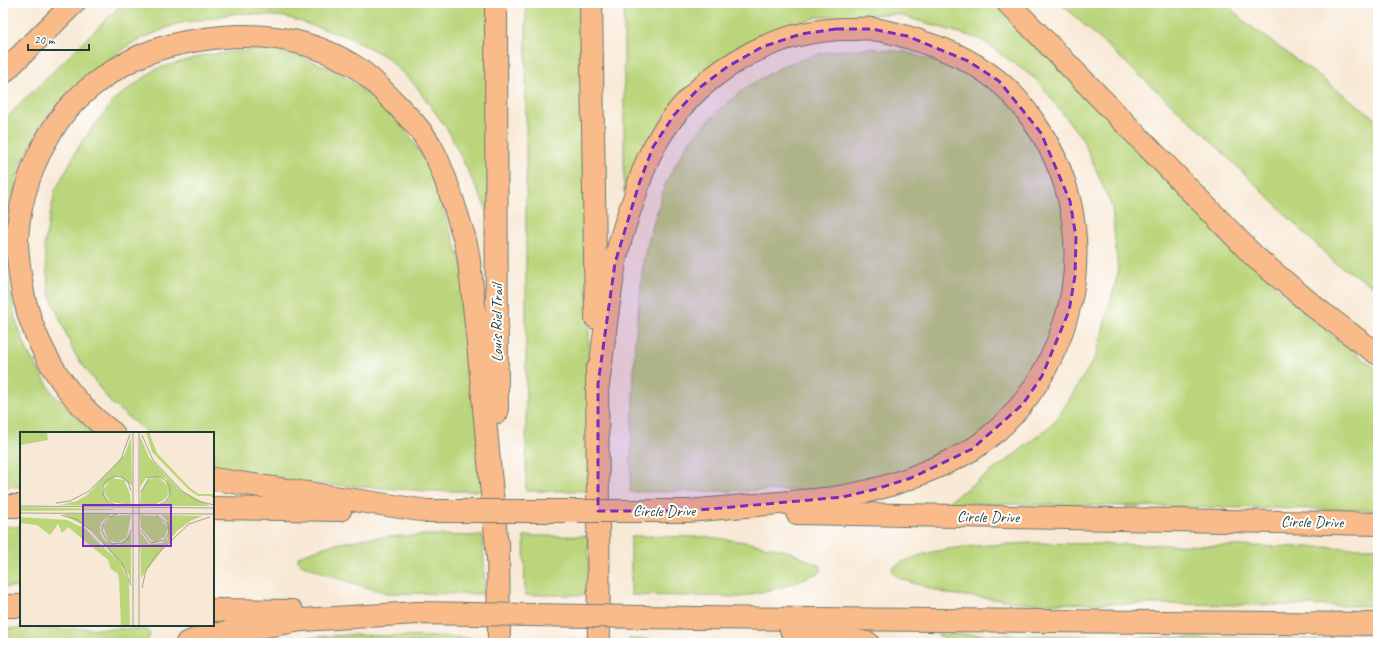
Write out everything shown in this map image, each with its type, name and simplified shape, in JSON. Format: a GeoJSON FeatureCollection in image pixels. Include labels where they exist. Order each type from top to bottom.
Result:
{"type":"FeatureCollection","features":[{"type":"Feature","properties":{"kind":"highway"},"geometry":{"type":"LineString","coordinates":[[3,73],[74,3]]}},
{"type":"Feature","properties":{"kind":"highway","name":"Louis Riel Trail"},"geometry":{"type":"LineString","coordinates":[[496,3],[499,643]]}},
{"type":"Feature","properties":{"kind":"highway"},"geometry":{"type":"LineString","coordinates":[[591,3],[598,384],[599,643]]}},
{"type":"Feature","properties":{"kind":"highway"},"geometry":{"type":"LineString","coordinates":[[1008,3],[1256,257],[1317,309],[1378,354]]}},
{"type":"Feature","properties":{"kind":"highway"},"geometry":{"type":"LineString","coordinates":[[598,384],[615,263],[626,220],[650,154],[674,115],[699,88],[727,67],[762,47],[801,34],[836,29],[872,29],[907,36],[938,47],[968,61],[999,81],[1023,106],[1041,133],[1058,166],[1070,201],[1076,237],[1075,276],[1069,311],[1058,343],[1042,376],[1023,404],[999,428],[972,449],[944,464],[911,478],[843,497],[688,511]]}},
{"type":"Feature","properties":{"kind":"highway"},"geometry":{"type":"LineString","coordinates":[[112,432],[77,400],[57,374],[39,342],[27,311],[20,276],[17,241],[20,208],[31,173],[46,143],[59,119],[84,93],[107,74],[136,58],[170,45],[207,38],[242,36],[282,39],[317,47],[353,65],[381,88],[408,116],[432,148],[446,177],[467,248],[475,310],[498,558]]}},
{"type":"Feature","properties":{"kind":"highway"},"geometry":{"type":"LineString","coordinates":[[214,479],[427,511]]}},
{"type":"Feature","properties":{"kind":"highway"},"geometry":{"type":"LineString","coordinates":[[3,506],[20,506]]}},
{"type":"Feature","properties":{"kind":"highway"},"geometry":{"type":"LineString","coordinates":[[214,508],[427,511]]}},
{"type":"Feature","properties":{"kind":"highway","name":"Circle Drive"},"geometry":{"type":"LineString","coordinates":[[427,511],[688,511],[1378,524]]}},
{"type":"Feature","properties":{"kind":"highway"},"geometry":{"type":"LineString","coordinates":[[3,606],[20,606]]}},
{"type":"Feature","properties":{"kind":"highway"},"geometry":{"type":"LineString","coordinates":[[214,610],[698,618],[1378,624]]}},
{"type":"Feature","properties":{"kind":"highway"},"geometry":{"type":"LineString","coordinates":[[187,643],[205,636],[302,620],[417,613]]}},
{"type":"Feature","properties":{"kind":"highway"},"geometry":{"type":"LineString","coordinates":[[698,618],[788,629],[868,643]]}},
{"type":"Feature","properties":{"kind":"highlighted area"},"geometry":{"type":"Polygon","coordinates":[[[836,29],[872,29],[907,36],[968,61],[999,81],[1041,133],[1070,201],[1076,237],[1075,276],[1069,311],[1042,376],[1023,404],[972,449],[911,478],[876,489],[843,497],[688,511],[598,511],[598,384],[615,263],[639,184],[653,147],[674,115],[699,88],[727,67],[762,47],[801,34],[836,29]]]}},
{"type":"Feature","properties":{"kind":"green space"},"geometry":{"type":"Polygon","coordinates":[[[123,3],[488,3],[489,214],[448,130],[415,85],[385,56],[348,37],[286,17],[238,13],[176,24],[134,42],[94,70],[47,115],[20,166],[9,208],[6,258],[15,319],[28,353],[54,395],[92,432],[20,432],[20,487],[3,486],[3,121],[123,3]]]}},
{"type":"Feature","properties":{"kind":"green space"},"geometry":{"type":"Polygon","coordinates":[[[526,3],[587,3],[590,491],[526,491],[526,3]]]}},
{"type":"Feature","properties":{"kind":"green space"},"geometry":{"type":"Polygon","coordinates":[[[624,3],[994,3],[1285,295],[1331,335],[1378,370],[1378,510],[946,503],[1009,459],[1055,422],[1096,356],[1118,273],[1112,207],[1083,140],[1037,80],[980,39],[896,14],[818,17],[747,43],[678,102],[624,193],[624,3]]]}},
{"type":"Feature","properties":{"kind":"green space"},"geometry":{"type":"Polygon","coordinates":[[[1060,3],[1226,3],[1244,21],[1378,120],[1378,289],[1335,263],[1201,131],[1060,3]]]}},
{"type":"Feature","properties":{"kind":"green space"},"geometry":{"type":"Polygon","coordinates":[[[868,48],[906,52],[957,68],[992,87],[1022,116],[1068,203],[1064,314],[1021,400],[974,442],[881,484],[804,490],[630,492],[635,342],[644,256],[666,182],[690,140],[719,110],[748,86],[785,65],[826,52],[868,48]]]}},
{"type":"Feature","properties":{"kind":"green space"},"geometry":{"type":"Polygon","coordinates":[[[260,49],[303,57],[340,73],[388,110],[408,134],[426,162],[467,278],[484,491],[428,491],[289,482],[214,467],[214,432],[146,432],[110,402],[74,353],[49,292],[44,246],[55,191],[82,141],[115,99],[156,69],[205,55],[260,49]]]}},
{"type":"Feature","properties":{"kind":"green space"},"geometry":{"type":"Polygon","coordinates":[[[3,526],[20,527],[20,587],[3,587],[3,526]]]}},
{"type":"Feature","properties":{"kind":"green space"},"geometry":{"type":"Polygon","coordinates":[[[428,535],[483,536],[485,594],[388,593],[351,583],[301,564],[298,561],[298,557],[301,555],[331,545],[367,538],[428,535]]]}},
{"type":"Feature","properties":{"kind":"green space"},"geometry":{"type":"Polygon","coordinates":[[[524,536],[588,536],[589,595],[525,595],[524,536]]]}},
{"type":"Feature","properties":{"kind":"green space"},"geometry":{"type":"Polygon","coordinates":[[[631,536],[708,537],[745,542],[788,551],[822,568],[820,572],[789,585],[740,597],[631,595],[631,536]]]}},
{"type":"Feature","properties":{"kind":"green space"},"geometry":{"type":"Polygon","coordinates":[[[1030,543],[1378,548],[1378,606],[1029,603],[948,594],[901,579],[893,573],[892,568],[907,560],[941,550],[1030,543]]]}},
{"type":"Feature","properties":{"kind":"green space"},"geometry":{"type":"Polygon","coordinates":[[[3,628],[144,629],[149,632],[150,635],[146,643],[3,643],[3,628]]]}},
{"type":"Feature","properties":{"kind":"green space"},"geometry":{"type":"Polygon","coordinates":[[[937,634],[1378,641],[1378,643],[950,643],[937,634]]]}},
{"type":"Feature","properties":{"kind":"green space"},"geometry":{"type":"Polygon","coordinates":[[[350,635],[484,638],[484,643],[249,643],[258,640],[350,635]]]}},
{"type":"Feature","properties":{"kind":"green space"},"geometry":{"type":"Polygon","coordinates":[[[526,638],[590,639],[590,643],[526,643],[526,638]]]}},
{"type":"Feature","properties":{"kind":"green space"},"geometry":{"type":"Polygon","coordinates":[[[629,639],[789,643],[630,643],[629,639]]]}}]}
